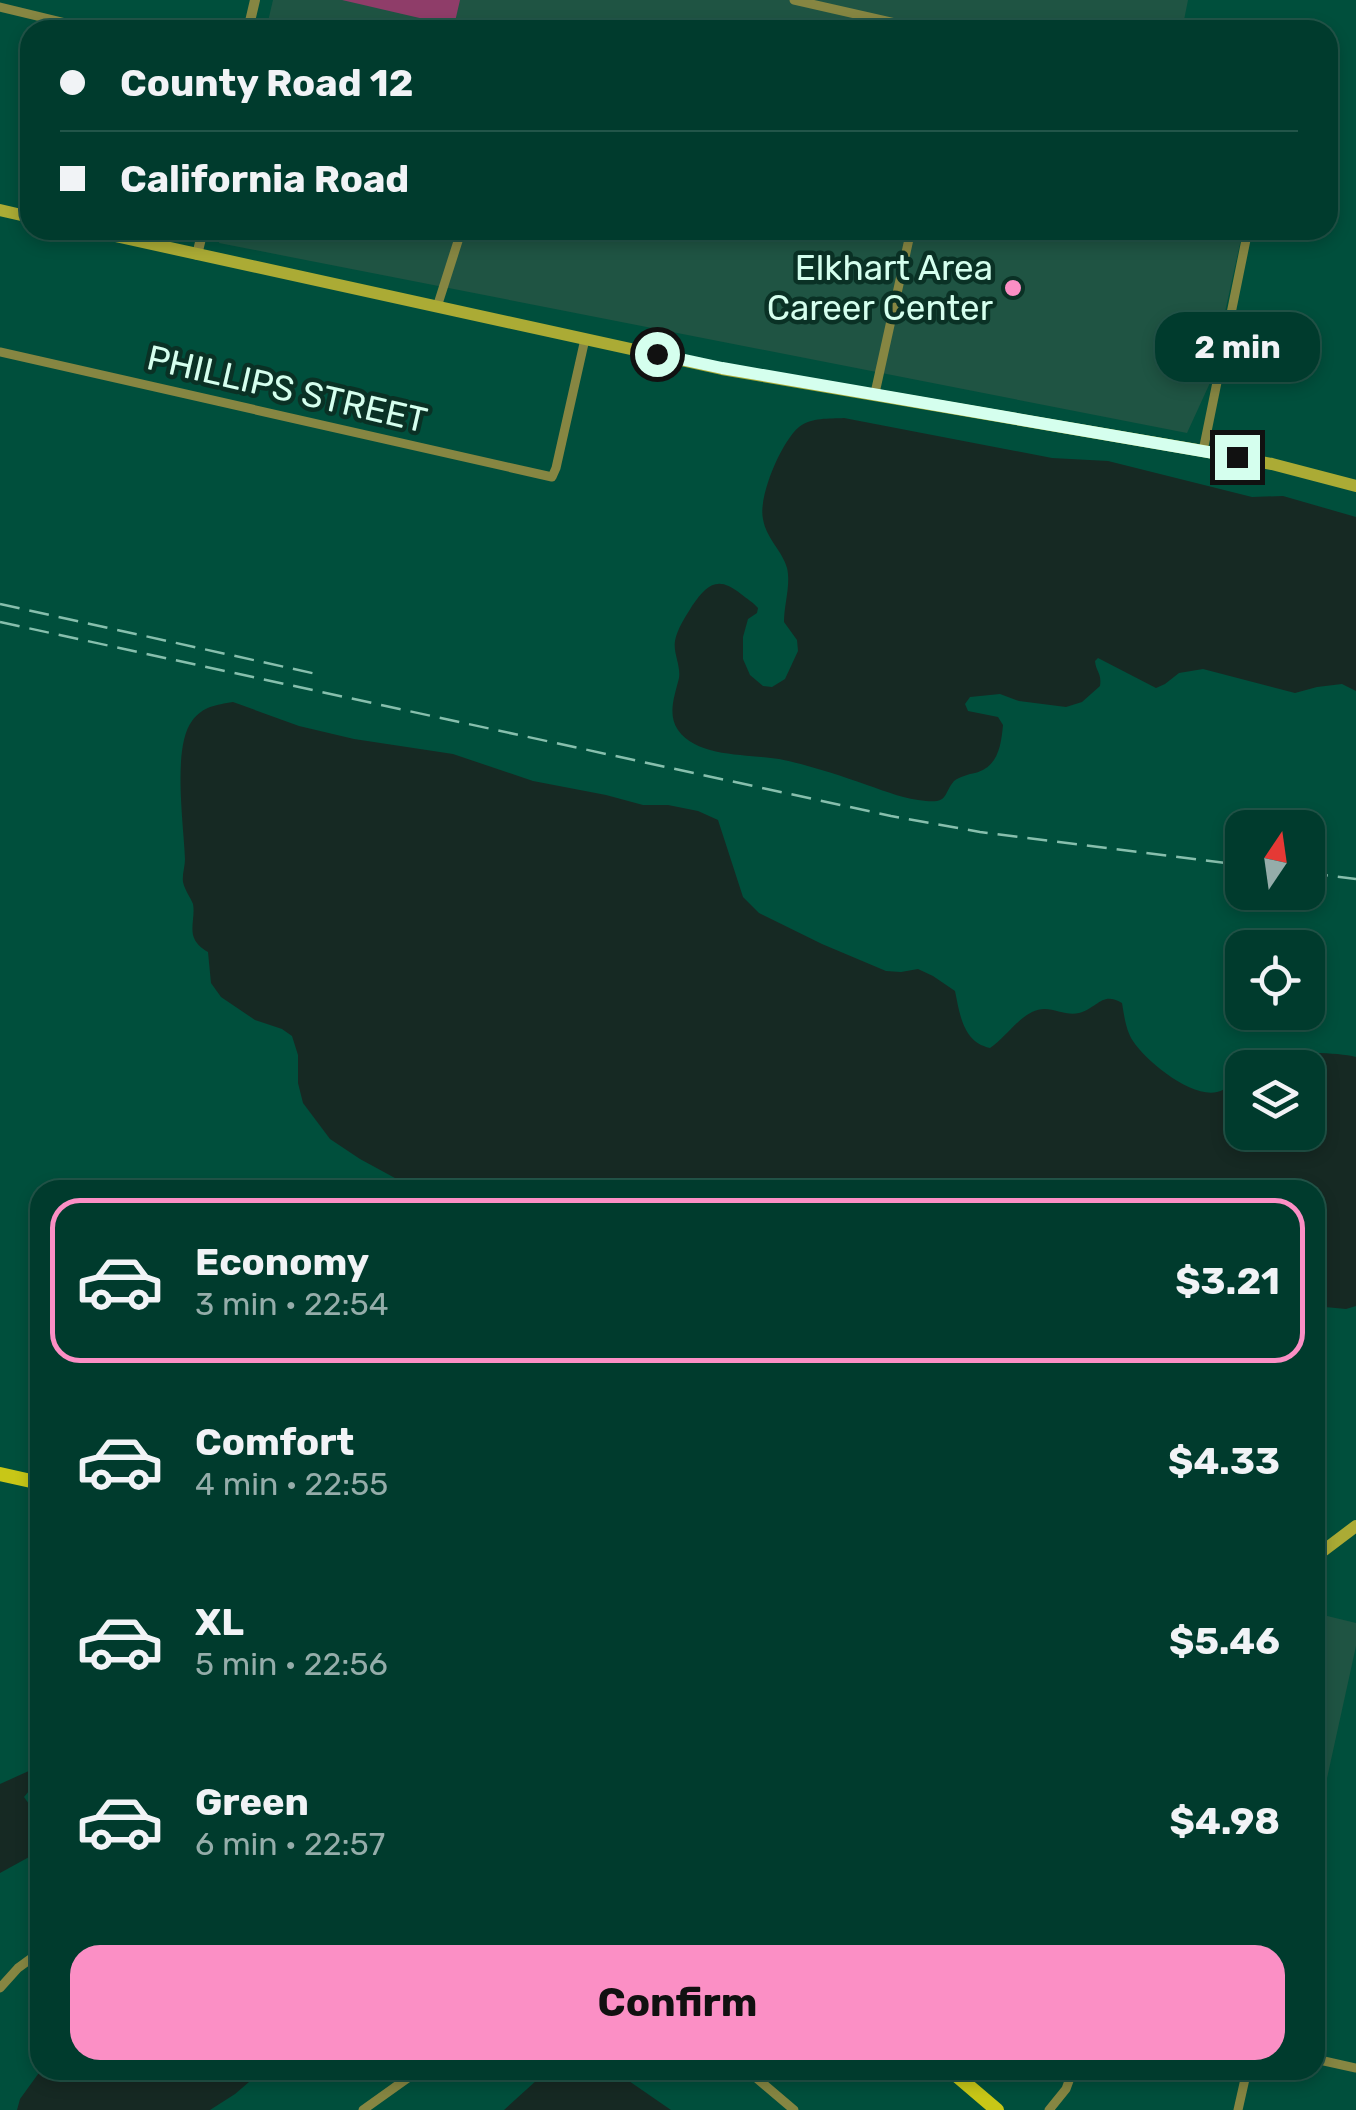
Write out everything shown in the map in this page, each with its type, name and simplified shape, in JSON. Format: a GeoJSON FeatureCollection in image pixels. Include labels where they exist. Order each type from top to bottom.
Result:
{"type":"FeatureCollection","features":[{"type":"Feature","properties":{"kind":"main road"},"geometry":{"type":"LineString","coordinates":[[132,240],[722,368],[1203,450],[1356,486]]}},
{"type":"Feature","properties":{"kind":"main road"},"geometry":{"type":"LineString","coordinates":[[0,1474],[30,1481]]}},
{"type":"Feature","properties":{"kind":"main road"},"geometry":{"type":"LineString","coordinates":[[1325,1549],[1356,1526]]}},
{"type":"Feature","properties":{"kind":"main road"},"geometry":{"type":"LineString","coordinates":[[962,2080],[997,2110]]}},
{"type":"Feature","properties":{"kind":"street"},"geometry":{"type":"LineString","coordinates":[[794,0],[882,20]]}},
{"type":"Feature","properties":{"kind":"street"},"geometry":{"type":"LineString","coordinates":[[0,8],[52,20]]}},
{"type":"Feature","properties":{"kind":"street"},"geometry":{"type":"LineString","coordinates":[[197,255],[201,240]]}},
{"type":"Feature","properties":{"kind":"street"},"geometry":{"type":"LineString","coordinates":[[437,307],[459,240]]}},
{"type":"Feature","properties":{"kind":"street"},"geometry":{"type":"LineString","coordinates":[[875,393],[909,240]]}},
{"type":"Feature","properties":{"kind":"street"},"geometry":{"type":"LineString","coordinates":[[1203,450],[1246,240]]}},
{"type":"Feature","properties":{"kind":"street","name":"PHILLIPS STREET"},"geometry":{"type":"LineString","coordinates":[[0,352],[552,477],[585,339]]}},
{"type":"Feature","properties":{"kind":"street"},"geometry":{"type":"LineString","coordinates":[[0,1988],[30,1959]]}},
{"type":"Feature","properties":{"kind":"street"},"geometry":{"type":"LineString","coordinates":[[1325,2061],[1356,2068]]}},
{"type":"Feature","properties":{"kind":"street"},"geometry":{"type":"LineString","coordinates":[[363,2110],[405,2080]]}},
{"type":"Feature","properties":{"kind":"street"},"geometry":{"type":"LineString","coordinates":[[759,2080],[794,2110]]}},
{"type":"Feature","properties":{"kind":"street"},"geometry":{"type":"LineString","coordinates":[[1050,2110],[1069,2080]]}},
{"type":"Feature","properties":{"kind":"street"},"geometry":{"type":"LineString","coordinates":[[1238,2110],[1245,2080]]}},
{"type":"Feature","properties":{"kind":"shaded area"},"geometry":{"type":"Polygon","coordinates":[[[273,0],[1188,0],[1184,20],[268,20],[273,0]]]}},
{"type":"Feature","properties":{"kind":"shaded area"},"geometry":{"type":"Polygon","coordinates":[[[342,0],[460,0],[455,20],[428,20],[342,0]]]}},
{"type":"Feature","properties":{"kind":"shaded area"},"geometry":{"type":"Polygon","coordinates":[[[1241,240],[1209,385],[1187,433],[219,243],[1241,240]]]}},
{"type":"Feature","properties":{"kind":"shaded area"},"geometry":{"type":"Polygon","coordinates":[[[1325,1615],[1356,1623],[1356,1646],[1325,1787],[1325,1615]]]}},
{"type":"Feature","properties":{"kind":"water"},"geometry":{"type":"Polygon","coordinates":[[[844,418],[1052,458],[1108,461],[1252,497],[1283,496],[1356,517],[1356,691],[1342,684],[1295,693],[1203,669],[1179,673],[1156,688],[1098,658],[1095,661],[1100,686],[1082,702],[1066,707],[1019,701],[1000,694],[970,697],[965,704],[968,711],[998,717],[1003,725],[999,748],[989,766],[956,780],[942,799],[933,801],[903,797],[790,761],[698,746],[678,730],[673,718],[679,673],[675,641],[680,627],[708,588],[719,584],[733,588],[758,608],[748,619],[743,637],[743,659],[750,675],[763,686],[772,687],[785,679],[798,651],[797,640],[784,622],[787,568],[765,526],[764,497],[778,457],[799,427],[815,420],[844,418]]]}},
{"type":"Feature","properties":{"kind":"water"},"geometry":{"type":"Polygon","coordinates":[[[233,702],[299,726],[453,754],[533,781],[643,805],[698,811],[718,820],[743,897],[759,913],[886,971],[918,969],[933,976],[955,991],[964,1026],[981,1045],[990,1048],[1038,1010],[1079,1013],[1105,999],[1122,1003],[1133,1041],[1158,1068],[1195,1089],[1217,1092],[1225,1088],[1225,1150],[1325,1150],[1325,1054],[1356,1057],[1356,1306],[1325,1307],[1325,1180],[399,1180],[330,1139],[303,1103],[292,1036],[255,1020],[221,997],[211,983],[208,952],[194,938],[193,904],[183,879],[182,749],[192,721],[201,712],[233,702]]]}},
{"type":"Feature","properties":{"kind":"water"},"geometry":{"type":"Polygon","coordinates":[[[30,1770],[30,1790],[24,1797],[30,1804],[30,1856],[0,1873],[0,1784],[30,1770]]]}},
{"type":"Feature","properties":{"kind":"water"},"geometry":{"type":"Polygon","coordinates":[[[34,2080],[251,2080],[210,2110],[17,2110],[34,2080]]]}},
{"type":"Feature","properties":{"kind":"water"},"geometry":{"type":"Polygon","coordinates":[[[537,2080],[628,2080],[671,2110],[504,2110],[537,2080]]]}},
{"type":"Feature","properties":{"kind":"railway"},"geometry":{"type":"LineString","coordinates":[[0,604],[321,675]]}},
{"type":"Feature","properties":{"kind":"railway"},"geometry":{"type":"LineString","coordinates":[[0,622],[891,816],[980,832],[1225,863]]}},
{"type":"Feature","properties":{"kind":"railway"},"geometry":{"type":"LineString","coordinates":[[1325,875],[1356,879]]}},
{"type":"Feature","properties":{"kind":"place","name":"Elkhart Area Career Center"},"geometry":{"type":"Point","coordinates":[1013,288]}},
{"type":"Feature","properties":{"kind":"route"},"geometry":{"type":"LineString","coordinates":[[657,354],[1237,457]]}}]}
